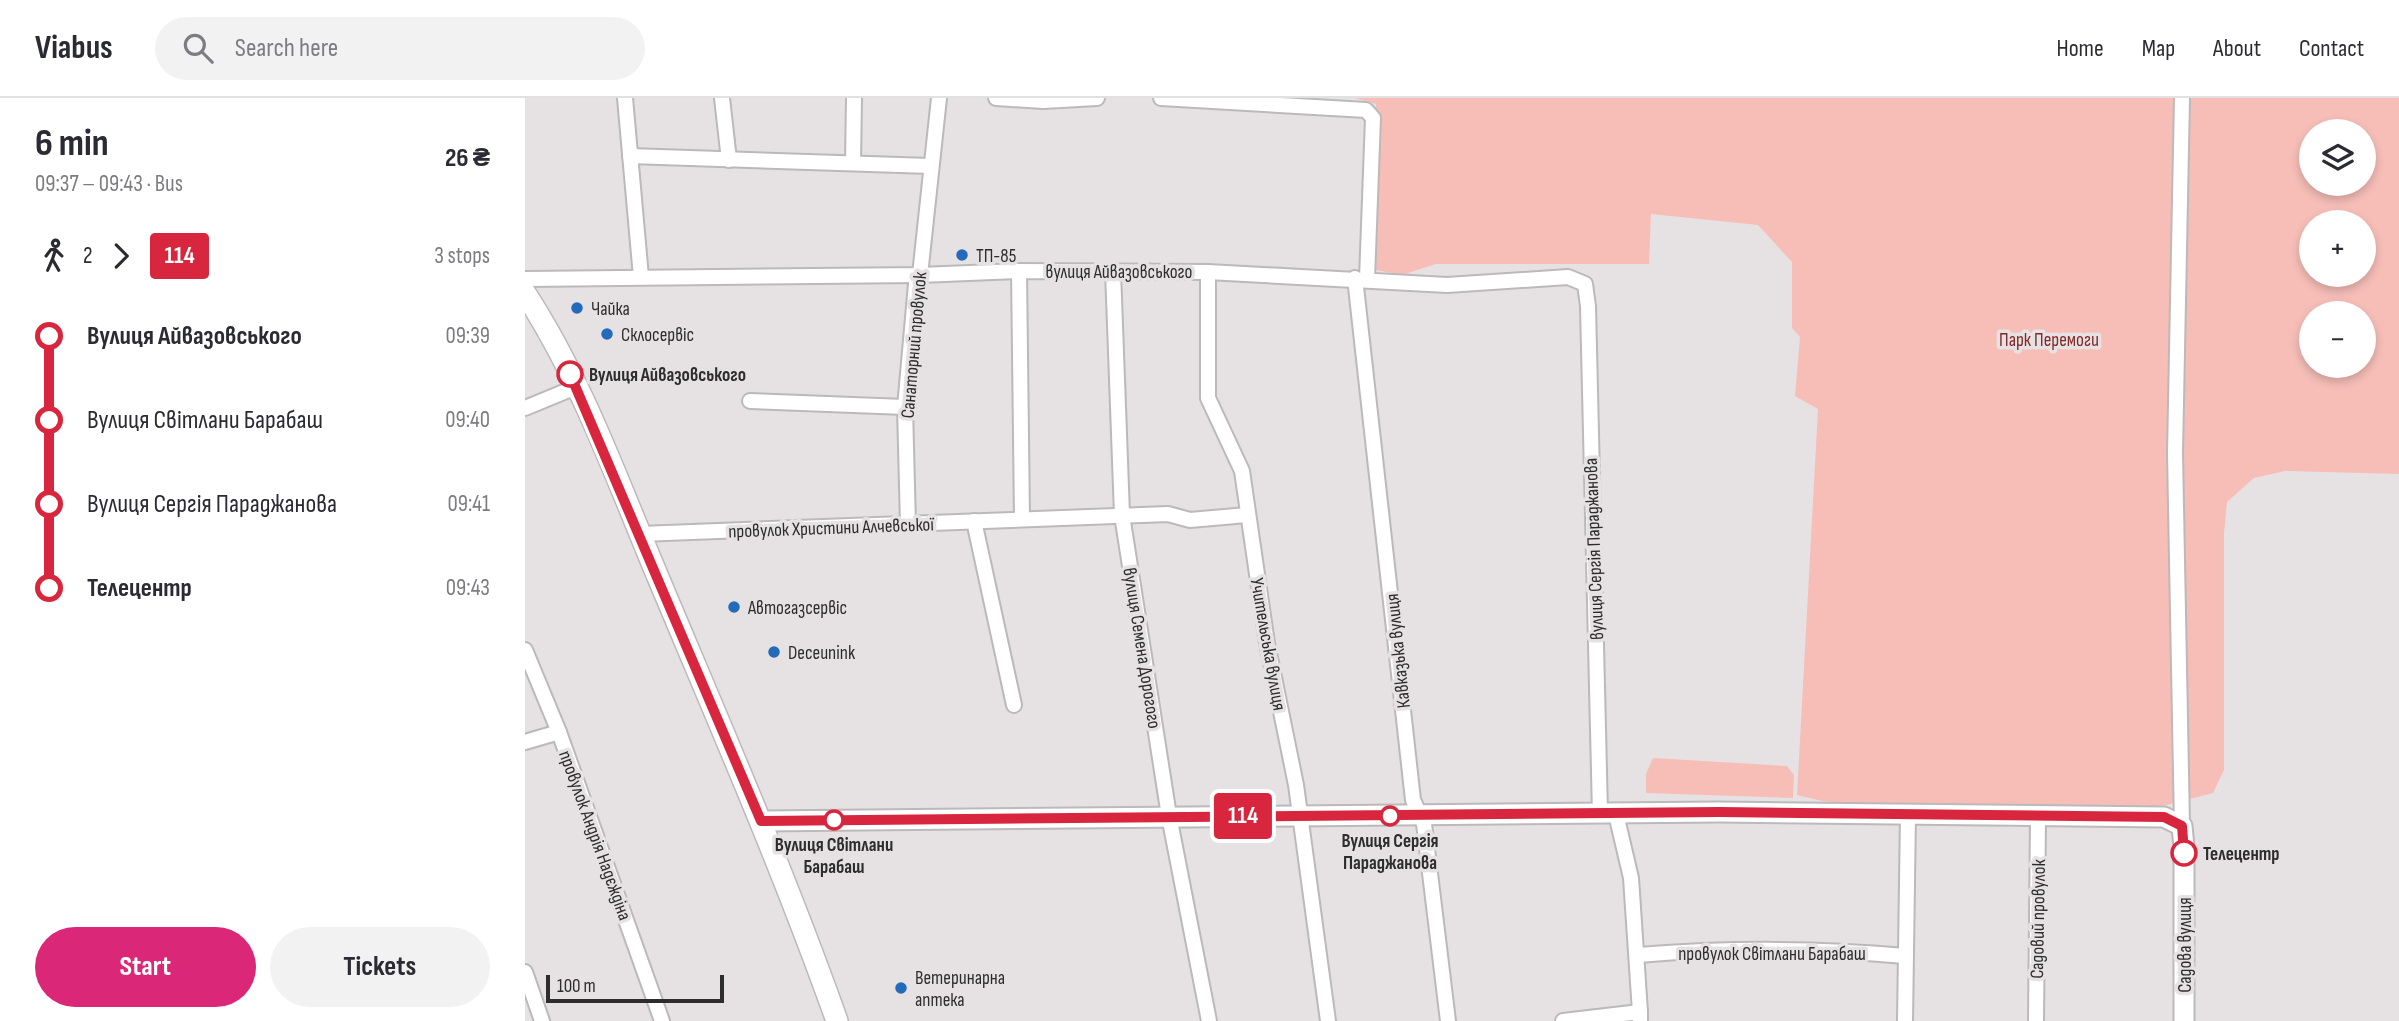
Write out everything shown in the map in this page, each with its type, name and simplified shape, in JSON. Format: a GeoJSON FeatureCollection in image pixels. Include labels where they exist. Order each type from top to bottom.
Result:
{"type":"FeatureCollection","features":[{"type":"Feature","properties":{"kind":"main road"},"geometry":{"type":"LineString","coordinates":[[525,293],[576,387],[640,534],[761,821],[837,1021]]}},
{"type":"Feature","properties":{"kind":"street"},"geometry":{"type":"LineString","coordinates":[[625,98],[641,277]]}},
{"type":"Feature","properties":{"kind":"street"},"geometry":{"type":"LineString","coordinates":[[722,98],[729,160]]}},
{"type":"Feature","properties":{"kind":"street"},"geometry":{"type":"LineString","coordinates":[[853,98],[853,163]]}},
{"type":"Feature","properties":{"kind":"street","name":"Санаторний провулок"},"geometry":{"type":"LineString","coordinates":[[908,525],[905,407],[916,284],[920,275],[939,98]]}},
{"type":"Feature","properties":{"kind":"street"},"geometry":{"type":"LineString","coordinates":[[996,98],[1042,101],[1097,98]]}},
{"type":"Feature","properties":{"kind":"street","name":"Кавказька вулиця"},"geometry":{"type":"LineString","coordinates":[[1161,98],[1367,110],[1373,118],[1361,278],[1413,800],[1424,824],[1448,1021]]}},
{"type":"Feature","properties":{"kind":"street"},"geometry":{"type":"LineString","coordinates":[[761,821],[1169,816],[1908,814],[2038,818],[2164,817],[2182,826],[2175,439],[2182,98]]}},
{"type":"Feature","properties":{"kind":"street"},"geometry":{"type":"LineString","coordinates":[[630,156],[930,166]]}},
{"type":"Feature","properties":{"kind":"street"},"geometry":{"type":"LineString","coordinates":[[1019,271],[1022,519]]}},
{"type":"Feature","properties":{"kind":"street","name":"вулиця Айвазовського"},"geometry":{"type":"LineString","coordinates":[[525,279],[1113,271],[1361,278],[1447,285],[1568,277],[1585,284]]}},
{"type":"Feature","properties":{"kind":"street","name":"вулиця Семена Дорогого"},"geometry":{"type":"LineString","coordinates":[[1113,271],[1122,515],[1169,816],[1209,1021]]}},
{"type":"Feature","properties":{"kind":"street","name":"Учительська вулиця"},"geometry":{"type":"LineString","coordinates":[[1208,272],[1208,398],[1242,471],[1267,643],[1296,785],[1298,816],[1328,1021]]}},
{"type":"Feature","properties":{"kind":"street","name":"вулиця Сергія Параджанова"},"geometry":{"type":"LineString","coordinates":[[1585,284],[1608,814],[1632,878],[1640,1016]]}},
{"type":"Feature","properties":{"kind":"street"},"geometry":{"type":"LineString","coordinates":[[525,408],[576,387]]}},
{"type":"Feature","properties":{"kind":"street"},"geometry":{"type":"LineString","coordinates":[[750,401],[905,407]]}},
{"type":"Feature","properties":{"kind":"street","name":"провулок Христини Алчевської"},"geometry":{"type":"LineString","coordinates":[[640,534],[1122,515],[1168,514],[1189,520],[1247,514]]}},
{"type":"Feature","properties":{"kind":"street"},"geometry":{"type":"LineString","coordinates":[[974,521],[1014,705]]}},
{"type":"Feature","properties":{"kind":"street","name":"провулок Андрія Надєждіна"},"geometry":{"type":"LineString","coordinates":[[525,650],[559,732],[663,1021]]}},
{"type":"Feature","properties":{"kind":"street"},"geometry":{"type":"LineString","coordinates":[[525,741],[559,732]]}},
{"type":"Feature","properties":{"kind":"street"},"geometry":{"type":"LineString","coordinates":[[1905,1021],[1908,814]]}},
{"type":"Feature","properties":{"kind":"street","name":"Садовий провулок"},"geometry":{"type":"LineString","coordinates":[[2036,1021],[2038,818]]}},
{"type":"Feature","properties":{"kind":"street","name":"Садова вулиця"},"geometry":{"type":"LineString","coordinates":[[2182,826],[2184,1021]]}},
{"type":"Feature","properties":{"kind":"street","name":"провулок Світлани Барабаш"},"geometry":{"type":"LineString","coordinates":[[1638,955],[1718,948],[1841,950],[1905,956]]}},
{"type":"Feature","properties":{"kind":"street"},"geometry":{"type":"LineString","coordinates":[[525,972],[542,1021]]}},
{"type":"Feature","properties":{"kind":"street"},"geometry":{"type":"LineString","coordinates":[[1563,1021],[1640,1016]]}},
{"type":"Feature","properties":{"kind":"green space","name":"Парк Перемоги"},"geometry":{"type":"Polygon","coordinates":[[[1355,98],[2399,98],[2399,474],[2285,471],[2254,478],[2227,502],[2224,534],[2224,770],[2213,793],[2163,806],[1879,806],[1822,801],[1797,795],[1818,409],[1795,396],[1800,337],[1792,328],[1792,262],[1758,225],[1651,214],[1649,264],[1436,264],[1402,275],[1376,270],[1376,104],[1355,98]]]}},
{"type":"Feature","properties":{"kind":"green space"},"geometry":{"type":"Polygon","coordinates":[[[1653,758],[1787,766],[1794,775],[1793,798],[1646,793],[1646,774],[1653,758]]]}},
{"type":"Feature","properties":{"kind":"bus line","name":"114"},"geometry":{"type":"LineString","coordinates":[[570,374],[761,821],[1719,812],[2038,818],[2164,817],[2182,826],[2184,853]]}},
{"type":"Feature","properties":{"kind":"place","name":"ТП-85"},"geometry":{"type":"Point","coordinates":[962,255]}},
{"type":"Feature","properties":{"kind":"place","name":"Чайка"},"geometry":{"type":"Point","coordinates":[577,308]}},
{"type":"Feature","properties":{"kind":"place","name":"Склосервіс"},"geometry":{"type":"Point","coordinates":[607,334]}},
{"type":"Feature","properties":{"kind":"place","name":"Вулиця Айвазовського"},"geometry":{"type":"Point","coordinates":[570,374]}},
{"type":"Feature","properties":{"kind":"place","name":"Автогазсервіс"},"geometry":{"type":"Point","coordinates":[734,607]}},
{"type":"Feature","properties":{"kind":"place","name":"Deceunink"},"geometry":{"type":"Point","coordinates":[774,652]}},
{"type":"Feature","properties":{"kind":"place","name":"Вулиця Сергія Параджанова"},"geometry":{"type":"Point","coordinates":[1390,816]}},
{"type":"Feature","properties":{"kind":"place","name":"Вулиця Світлани Барабаш"},"geometry":{"type":"Point","coordinates":[834,820]}},
{"type":"Feature","properties":{"kind":"place","name":"Телецентр"},"geometry":{"type":"Point","coordinates":[2184,853]}},
{"type":"Feature","properties":{"kind":"place","name":"Ветеринарна аптека"},"geometry":{"type":"Point","coordinates":[901,988]}}]}
